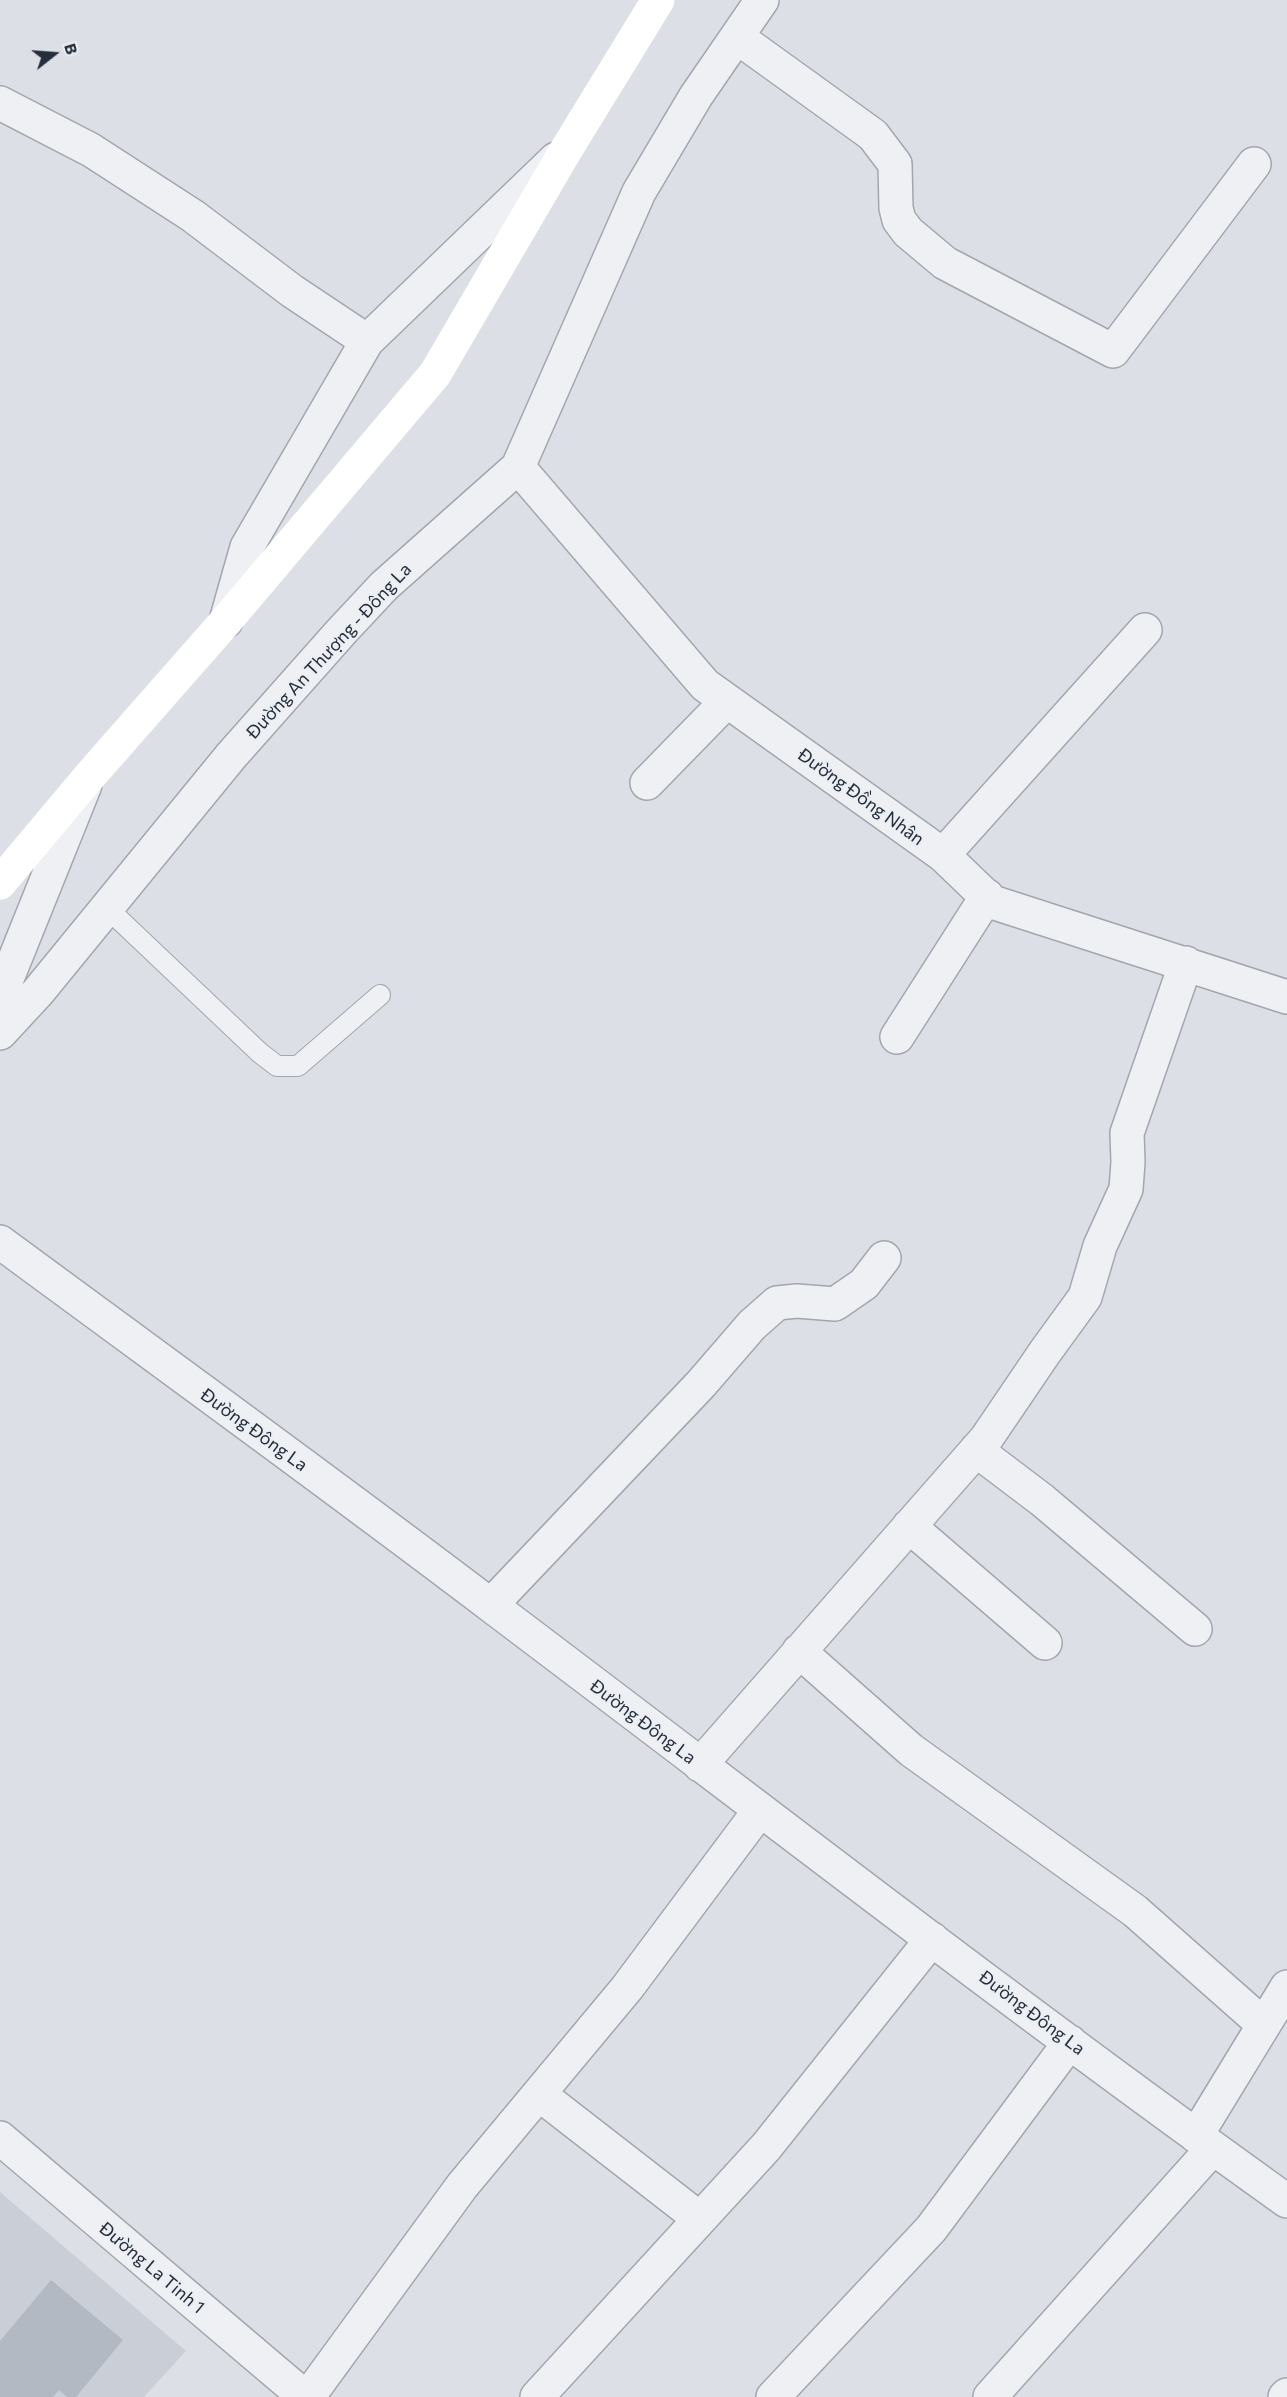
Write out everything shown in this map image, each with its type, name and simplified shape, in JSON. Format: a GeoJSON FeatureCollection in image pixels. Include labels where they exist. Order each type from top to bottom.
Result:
{"type":"FeatureCollection","features":[{"type":"Feature","properties":{"kind":"main road"},"geometry":{"type":"LineString","coordinates":[[0,884],[88,778],[226,621],[435,374],[566,150],[658,0]]}},
{"type":"Feature","properties":{"kind":"street","name":"Đường An Thượng - Đông La"},"geometry":{"type":"LineString","coordinates":[[0,1033],[38,992],[231,756],[370,602],[518,467],[639,192],[696,96],[762,0]]}},
{"type":"Feature","properties":{"kind":"street"},"geometry":{"type":"LineString","coordinates":[[737,37],[873,135],[885,148],[895,164],[896,208],[908,232],[945,262],[1113,351],[1254,164]]}},
{"type":"Feature","properties":{"kind":"street"},"geometry":{"type":"LineString","coordinates":[[0,104],[91,150],[193,216],[292,291],[367,341]]}},
{"type":"Feature","properties":{"kind":"street"},"geometry":{"type":"LineString","coordinates":[[226,621],[247,547],[367,341],[566,150]]}},
{"type":"Feature","properties":{"kind":"street","name":"Đường Đồng Nhân"},"geometry":{"type":"LineString","coordinates":[[518,467],[705,685],[943,855],[992,902],[1287,997]]}},
{"type":"Feature","properties":{"kind":"street"},"geometry":{"type":"LineString","coordinates":[[943,855],[1145,630]]}},
{"type":"Feature","properties":{"kind":"street"},"geometry":{"type":"LineString","coordinates":[[647,783],[727,701]]}},
{"type":"Feature","properties":{"kind":"street"},"geometry":{"type":"LineString","coordinates":[[0,996],[88,778]]}},
{"type":"Feature","properties":{"kind":"street"},"geometry":{"type":"LineString","coordinates":[[897,1037],[987,896]]}},
{"type":"Feature","properties":{"kind":"street"},"geometry":{"type":"LineString","coordinates":[[700,1765],[975,1450],[1085,1297],[1100,1246],[1126,1189],[1127,1133],[1186,963]]}},
{"type":"Feature","properties":{"kind":"street","name":"Đường Đông La"},"geometry":{"type":"LineString","coordinates":[[0,1242],[491,1605],[932,1939],[1204,2142],[1287,2201]]}},
{"type":"Feature","properties":{"kind":"street"},"geometry":{"type":"LineString","coordinates":[[491,1605],[701,1384],[752,1326],[777,1303],[797,1301],[835,1304],[864,1284],[884,1258]]}},
{"type":"Feature","properties":{"kind":"street"},"geometry":{"type":"LineString","coordinates":[[975,1450],[1042,1500],[1196,1629]]}},
{"type":"Feature","properties":{"kind":"street"},"geometry":{"type":"LineString","coordinates":[[909,1526],[1045,1643]]}},
{"type":"Feature","properties":{"kind":"street"},"geometry":{"type":"LineString","coordinates":[[799,1651],[911,1750],[1135,1911],[1264,2025]]}},
{"type":"Feature","properties":{"kind":"street"},"geometry":{"type":"LineString","coordinates":[[307,2397],[462,2186],[627,1988],[760,1810]]}},
{"type":"Feature","properties":{"kind":"street"},"geometry":{"type":"LineString","coordinates":[[537,2397],[766,2147],[932,1939]]}},
{"type":"Feature","properties":{"kind":"street"},"geometry":{"type":"LineString","coordinates":[[990,2397],[1204,2142],[1264,2025],[1287,1987]]}},
{"type":"Feature","properties":{"kind":"street"},"geometry":{"type":"LineString","coordinates":[[773,2397],[931,2229],[1070,2042]]}},
{"type":"Feature","properties":{"kind":"street"},"geometry":{"type":"LineString","coordinates":[[539,2094],[700,2219]]}},
{"type":"Feature","properties":{"kind":"street","name":"Đường La Tinh 1"},"geometry":{"type":"LineString","coordinates":[[0,2138],[307,2397]]}},
{"type":"Feature","properties":{"kind":"lane"},"geometry":{"type":"LineString","coordinates":[[106,907],[260,1053],[277,1066],[298,1066],[380,995]]}},
{"type":"Feature","properties":{"kind":"shaded area"},"geometry":{"type":"Polygon","coordinates":[[[0,2192],[186,2351],[144,2397],[0,2397],[0,2192]]]}},
{"type":"Feature","properties":{"kind":"building"},"geometry":{"type":"Polygon","coordinates":[[[51,2280],[123,2340],[76,2397],[67,2397],[59,2390],[53,2397],[0,2397],[0,2341],[51,2280]]]}}]}
